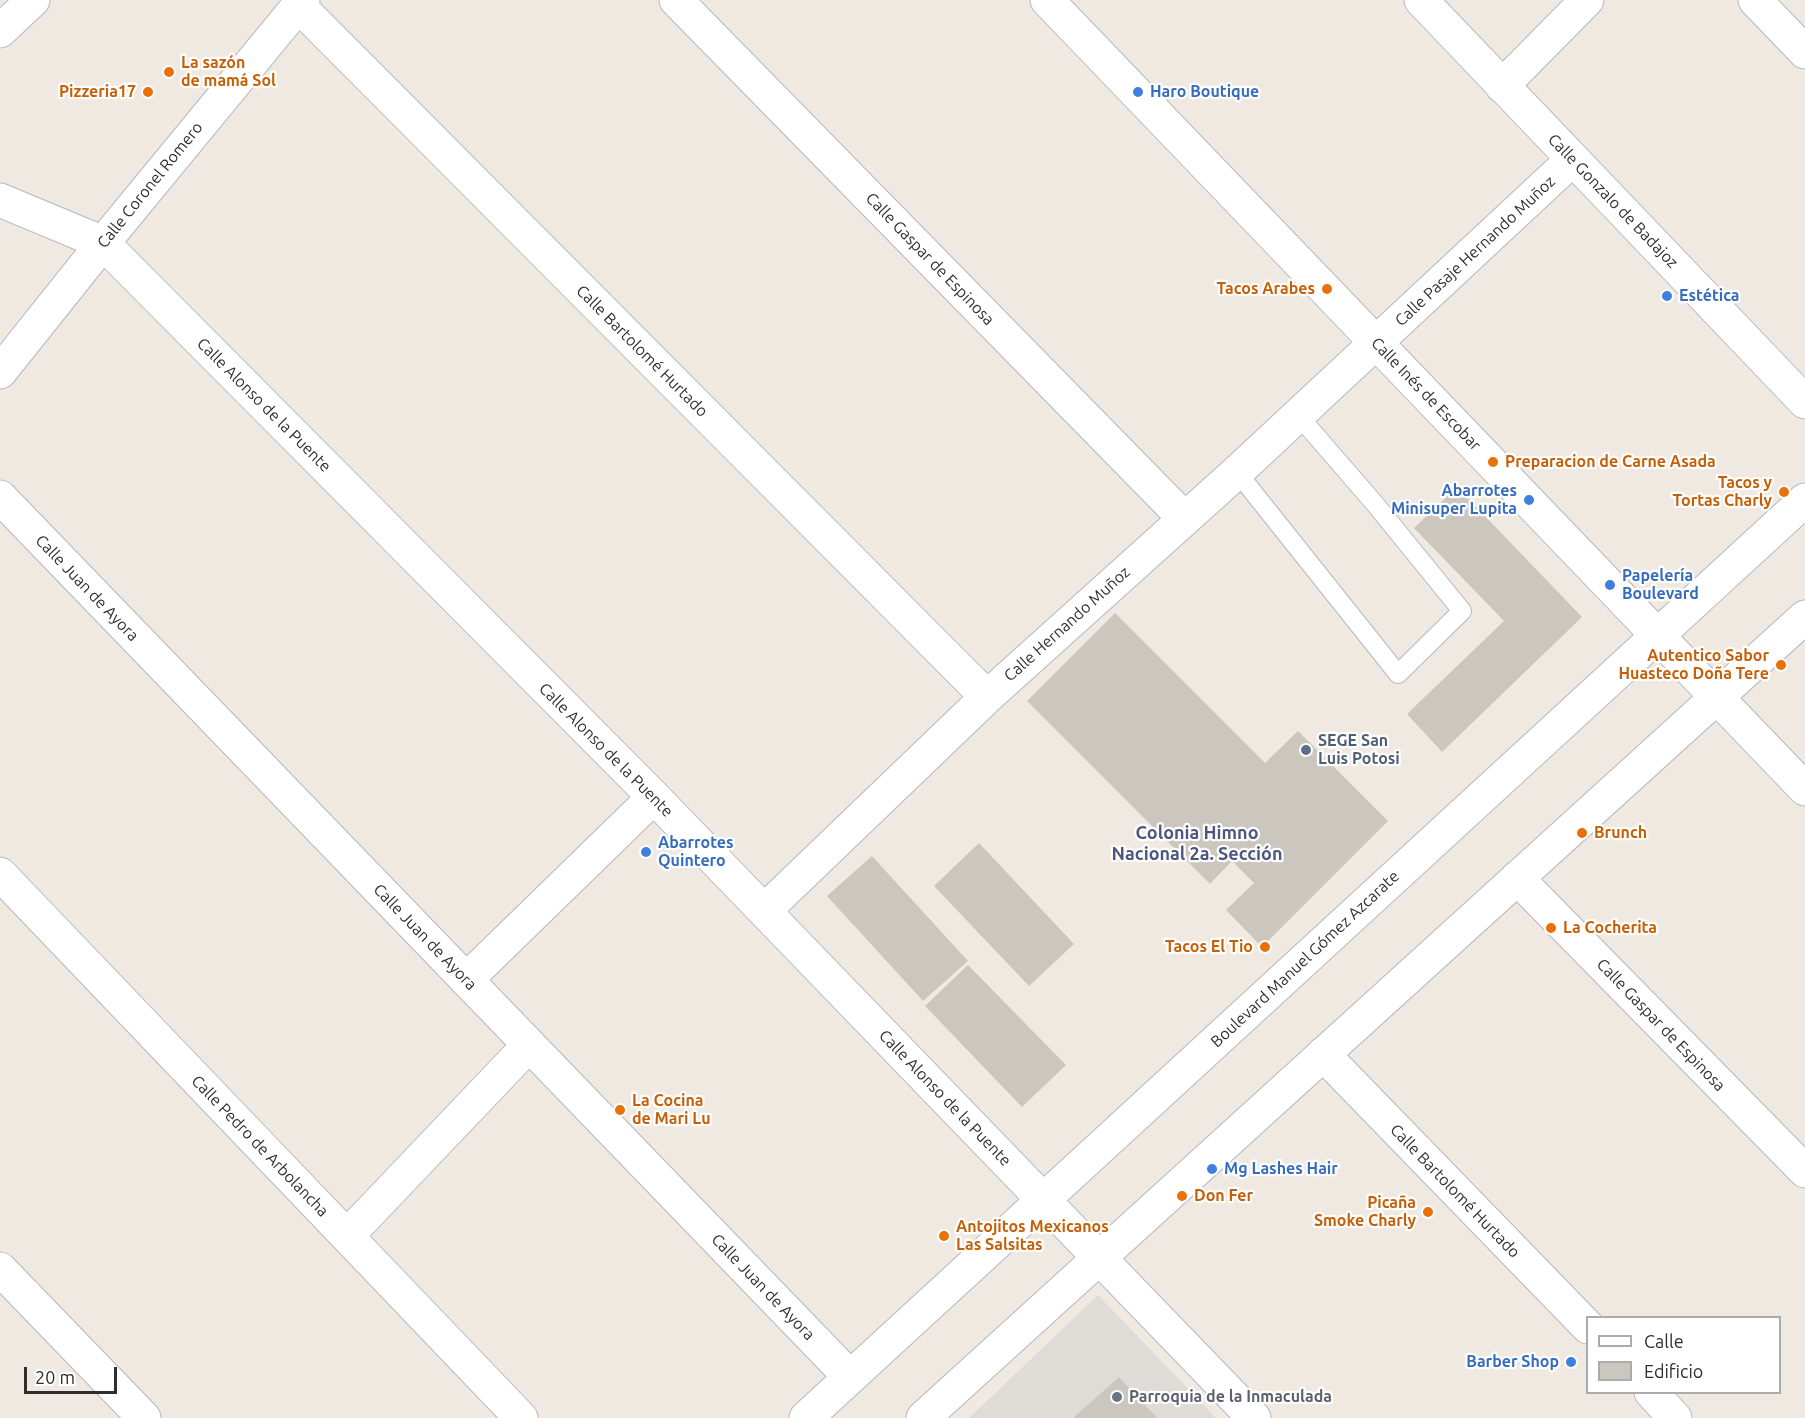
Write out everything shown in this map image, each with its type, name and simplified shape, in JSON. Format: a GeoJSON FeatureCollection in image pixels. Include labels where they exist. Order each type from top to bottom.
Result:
{"type":"FeatureCollection","features":[{"type":"Feature","properties":{"kind":"street"},"geometry":{"type":"LineString","coordinates":[[0,31],[33,0]]}},
{"type":"Feature","properties":{"kind":"street","name":"Calle Gaspar de Espinosa"},"geometry":{"type":"LineString","coordinates":[[675,0],[1184,518]]}},
{"type":"Feature","properties":{"kind":"street","name":"Calle Inés de Escobar"},"geometry":{"type":"LineString","coordinates":[[1047,0],[1805,789]]}},
{"type":"Feature","properties":{"kind":"street","name":"Calle Gonzalo de Badajoz"},"geometry":{"type":"LineString","coordinates":[[1420,0],[1805,402]]}},
{"type":"Feature","properties":{"kind":"street"},"geometry":{"type":"LineString","coordinates":[[1502,86],[1587,0]]}},
{"type":"Feature","properties":{"kind":"street"},"geometry":{"type":"LineString","coordinates":[[1755,0],[1805,52]]}},
{"type":"Feature","properties":{"kind":"street","name":"Calle Coronel Romero"},"geometry":{"type":"LineString","coordinates":[[0,372],[300,2]]}},
{"type":"Feature","properties":{"kind":"street","name":"Calle Bartolomé Hurtado"},"geometry":{"type":"LineString","coordinates":[[300,2],[987,697]]}},
{"type":"Feature","properties":{"kind":"street","name":"Calle Pasaje Hernando Muñoz"},"geometry":{"type":"LineString","coordinates":[[1377,343],[1573,159]]}},
{"type":"Feature","properties":{"kind":"street"},"geometry":{"type":"LineString","coordinates":[[0,200],[103,243]]}},
{"type":"Feature","properties":{"kind":"street","name":"Calle Alonso de la Puente"},"geometry":{"type":"LineString","coordinates":[[103,243],[654,798],[1254,1418]]}},
{"type":"Feature","properties":{"kind":"street","name":"Calle Hernando Muñoz"},"geometry":{"type":"LineString","coordinates":[[764,911],[987,697],[1377,343]]}},
{"type":"Feature","properties":{"kind":"street","name":"Calle Juan de Ayora"},"geometry":{"type":"LineString","coordinates":[[0,497],[850,1377]]}},
{"type":"Feature","properties":{"kind":"street","name":"Boulevard Manuel Gómez Azcarate"},"geometry":{"type":"LineString","coordinates":[[806,1418],[1805,500]]}},
{"type":"Feature","properties":{"kind":"street"},"geometry":{"type":"LineString","coordinates":[[922,1418],[1805,617]]}},
{"type":"Feature","properties":{"kind":"street"},"geometry":{"type":"LineString","coordinates":[[466,980],[654,798]]}},
{"type":"Feature","properties":{"kind":"street","name":"Calle Pedro de Arbolancha"},"geometry":{"type":"LineString","coordinates":[[0,874],[521,1418]]}},
{"type":"Feature","properties":{"kind":"street","name":"Calle Gaspar de Espinosa"},"geometry":{"type":"LineString","coordinates":[[1517,878],[1805,1171]]}},
{"type":"Feature","properties":{"kind":"street"},"geometry":{"type":"LineString","coordinates":[[347,1236],[529,1045]]}},
{"type":"Feature","properties":{"kind":"street","name":"Calle Bartolomé Hurtado"},"geometry":{"type":"LineString","coordinates":[[1323,1054],[1586,1326]]}},
{"type":"Feature","properties":{"kind":"street"},"geometry":{"type":"LineString","coordinates":[[0,1269],[144,1418]]}},
{"type":"Feature","properties":{"kind":"street"},"geometry":{"type":"LineString","coordinates":[[1653,1394],[1675,1418]]}},
{"type":"Feature","properties":{"kind":"lane"},"geometry":{"type":"LineString","coordinates":[[1237,472],[1398,674],[1462,611],[1375,504],[1298,415]]}},
{"type":"Feature","properties":{"kind":"shaded area"},"geometry":{"type":"Polygon","coordinates":[[[1098,1295],[1216,1418],[969,1418],[1098,1295]]]}},
{"type":"Feature","properties":{"kind":"building"},"geometry":{"type":"Polygon","coordinates":[[[1457,487],[1582,617],[1442,752],[1407,714],[1504,621],[1414,528],[1457,487]]]}},
{"type":"Feature","properties":{"kind":"building"},"geometry":{"type":"Polygon","coordinates":[[[1115,613],[1265,763],[1298,731],[1388,821],[1262,947],[1226,910],[1254,883],[1232,861],[1210,884],[1027,701],[1115,613]]]}},
{"type":"Feature","properties":{"kind":"building"},"geometry":{"type":"Polygon","coordinates":[[[979,843],[1074,944],[1029,986],[934,886],[979,843]]]}},
{"type":"Feature","properties":{"kind":"building"},"geometry":{"type":"Polygon","coordinates":[[[872,856],[968,961],[923,1001],[827,896],[872,856]]]}},
{"type":"Feature","properties":{"kind":"building"},"geometry":{"type":"Polygon","coordinates":[[[968,965],[1066,1065],[1022,1107],[925,1006],[968,965]]]}},
{"type":"Feature","properties":{"kind":"building","name":"Parroquia de la Inmaculada"},"geometry":{"type":"Polygon","coordinates":[[[1119,1377],[1157,1418],[1073,1418],[1119,1377]]]}},
{"type":"Feature","properties":{"kind":"place","name":"La sazón de mamá Sol"},"geometry":{"type":"Point","coordinates":[169,72]}},
{"type":"Feature","properties":{"kind":"place","name":"Pizzeria17"},"geometry":{"type":"Point","coordinates":[148,92]}},
{"type":"Feature","properties":{"kind":"place","name":"Haro Boutique"},"geometry":{"type":"Point","coordinates":[1138,92]}},
{"type":"Feature","properties":{"kind":"place","name":"Tacos Arabes"},"geometry":{"type":"Point","coordinates":[1327,289]}},
{"type":"Feature","properties":{"kind":"place","name":"Estética"},"geometry":{"type":"Point","coordinates":[1667,296]}},
{"type":"Feature","properties":{"kind":"place","name":"Preparacion de Carne Asada"},"geometry":{"type":"Point","coordinates":[1493,462]}},
{"type":"Feature","properties":{"kind":"place","name":"Tacos y Tortas Charly"},"geometry":{"type":"Point","coordinates":[1784,492]}},
{"type":"Feature","properties":{"kind":"place","name":"Abarrotes Minisuper Lupita"},"geometry":{"type":"Point","coordinates":[1529,500]}},
{"type":"Feature","properties":{"kind":"place","name":"Papelería Boulevard"},"geometry":{"type":"Point","coordinates":[1610,585]}},
{"type":"Feature","properties":{"kind":"place","name":"Autentico Sabor Huasteco Doña Tere"},"geometry":{"type":"Point","coordinates":[1781,665]}},
{"type":"Feature","properties":{"kind":"place","name":"SEGE San Luis Potosi"},"geometry":{"type":"Point","coordinates":[1306,750]}},
{"type":"Feature","properties":{"kind":"place","name":"Brunch"},"geometry":{"type":"Point","coordinates":[1582,833]}},
{"type":"Feature","properties":{"kind":"place","name":"Abarrotes Quintero"},"geometry":{"type":"Point","coordinates":[646,852]}},
{"type":"Feature","properties":{"kind":"place","name":"La Cocherita"},"geometry":{"type":"Point","coordinates":[1551,928]}},
{"type":"Feature","properties":{"kind":"place","name":"Tacos El Tio"},"geometry":{"type":"Point","coordinates":[1265,947]}},
{"type":"Feature","properties":{"kind":"place","name":"La Cocina de Mari Lu"},"geometry":{"type":"Point","coordinates":[620,1110]}},
{"type":"Feature","properties":{"kind":"place","name":"Mg Lashes Hair"},"geometry":{"type":"Point","coordinates":[1212,1169]}},
{"type":"Feature","properties":{"kind":"place","name":"Don Fer"},"geometry":{"type":"Point","coordinates":[1182,1196]}},
{"type":"Feature","properties":{"kind":"place","name":"Picaña Smoke Charly"},"geometry":{"type":"Point","coordinates":[1428,1212]}},
{"type":"Feature","properties":{"kind":"place","name":"Antojitos Mexicanos Las Salsitas"},"geometry":{"type":"Point","coordinates":[944,1236]}},
{"type":"Feature","properties":{"kind":"place","name":"Barber Shop"},"geometry":{"type":"Point","coordinates":[1571,1362]}},
{"type":"Feature","properties":{"kind":"place","name":"Parroquia de la Inmaculada"},"geometry":{"type":"Point","coordinates":[1117,1397]}},
{"type":"Feature","properties":{"kind":"district","name":"Colonia Himno Nacional 2a. Sección"},"geometry":{"type":"Point","coordinates":[1197,843]}}]}
